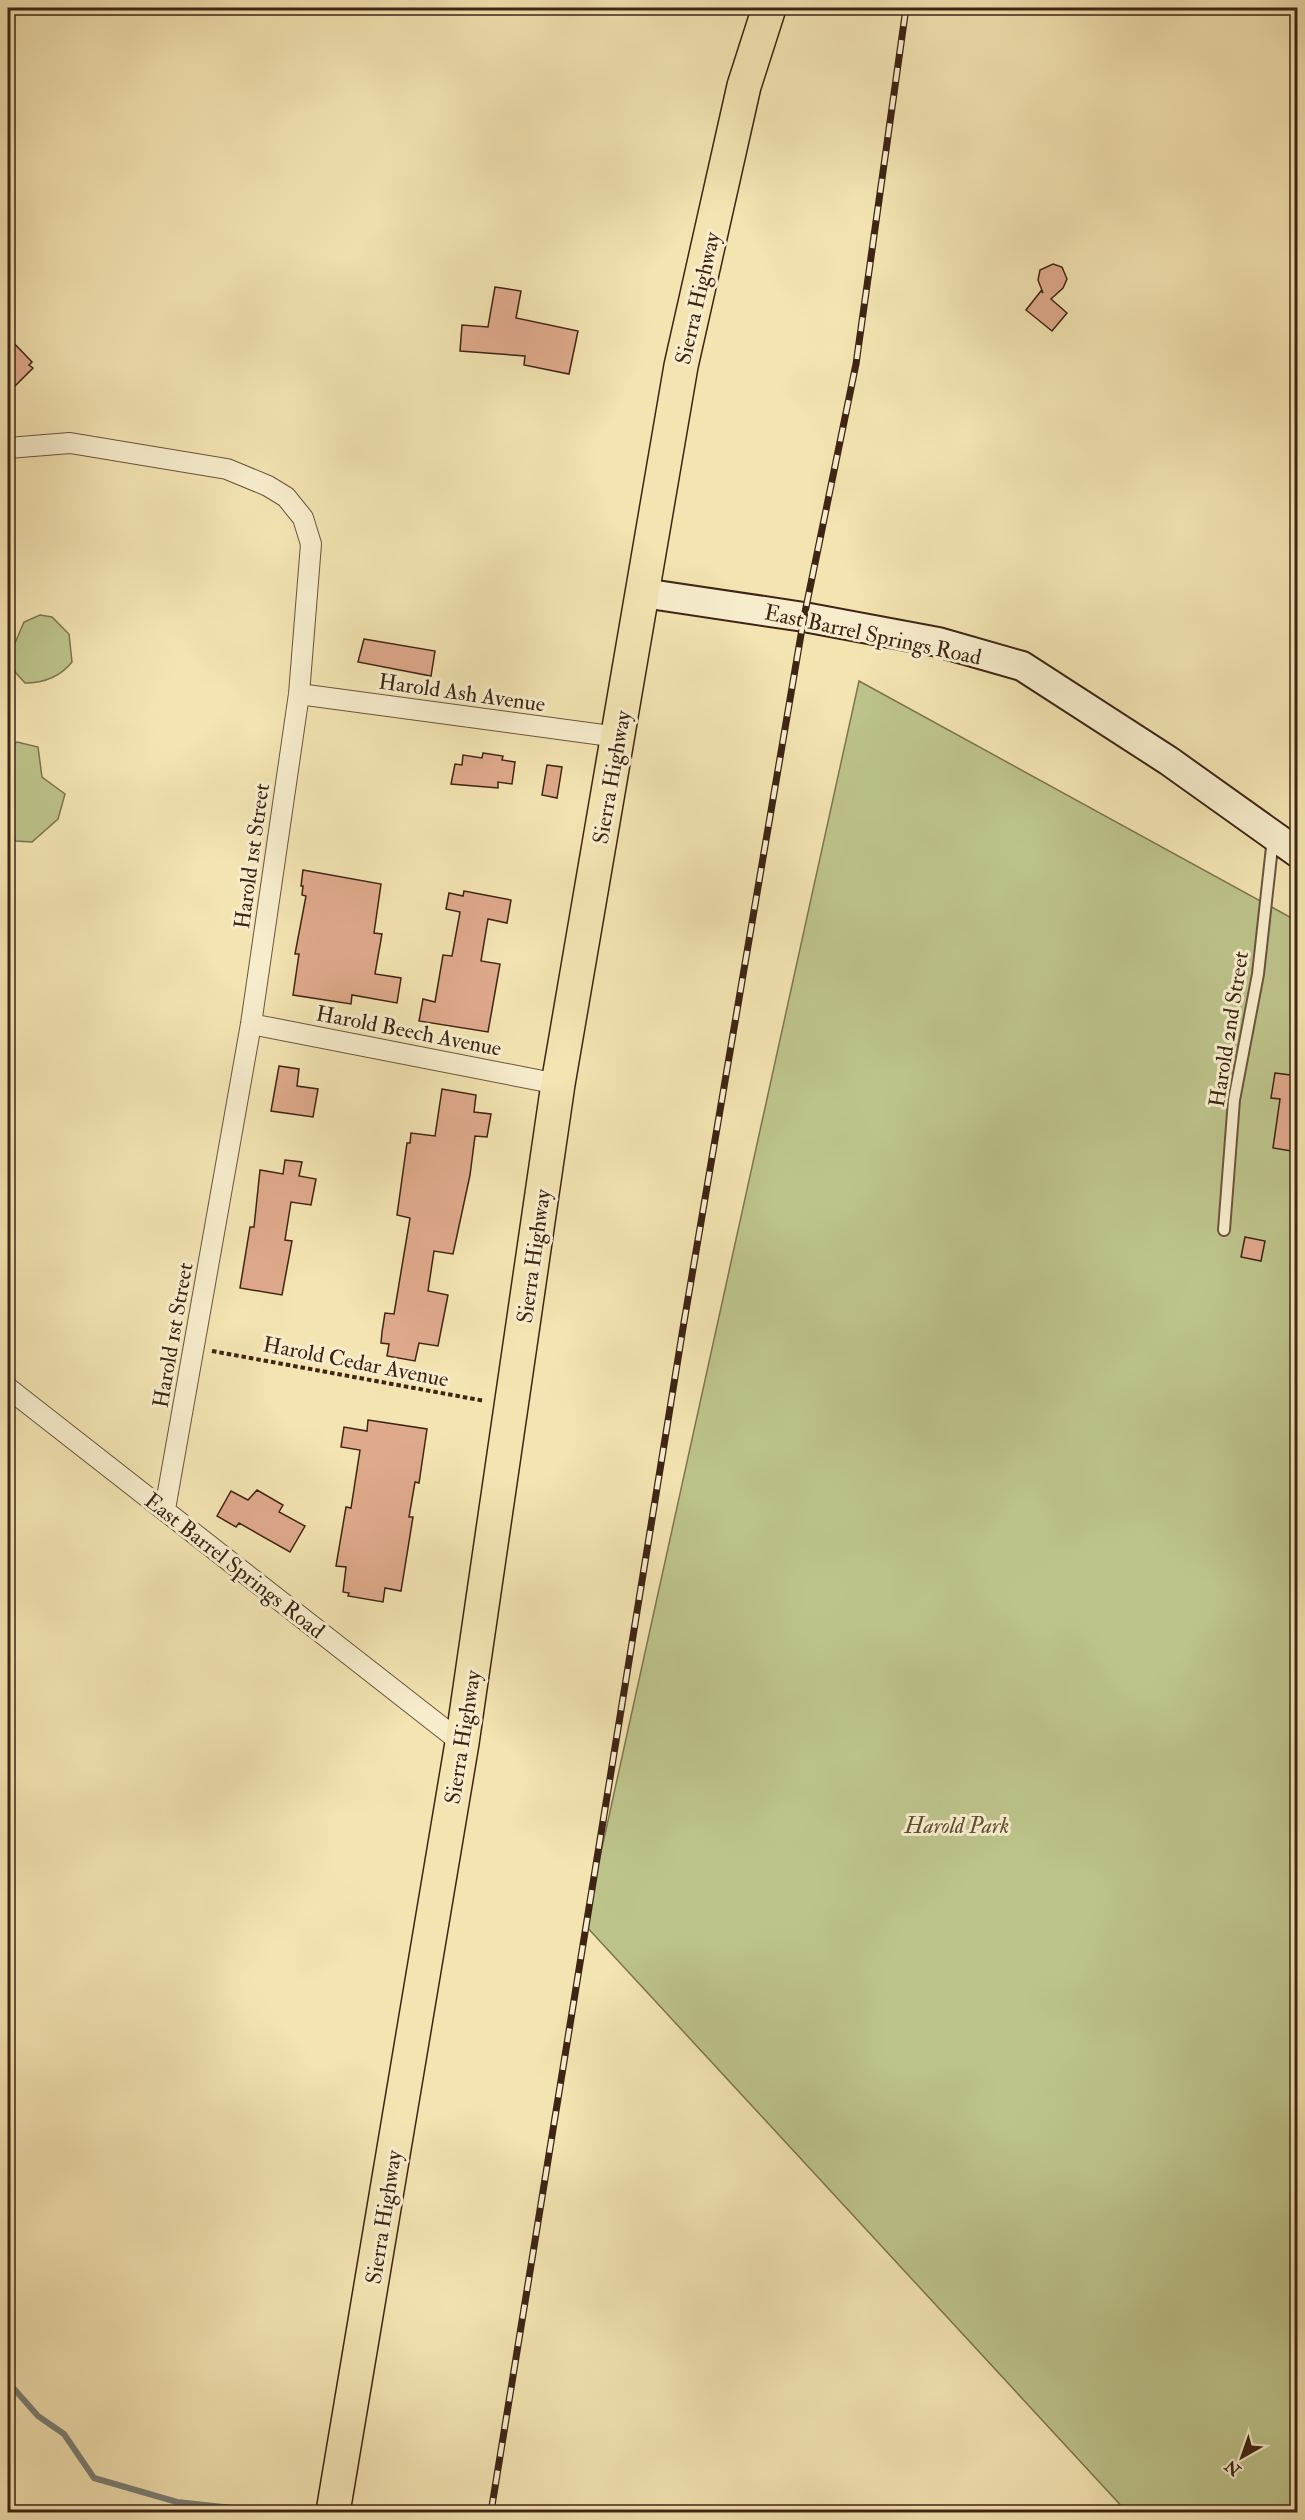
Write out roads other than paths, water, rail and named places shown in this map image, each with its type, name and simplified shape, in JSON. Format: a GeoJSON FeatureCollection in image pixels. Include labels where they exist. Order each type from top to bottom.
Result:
{"type":"FeatureCollection","features":[{"type":"Feature","properties":{"kind":"highway","name":"Sierra Highway"},"geometry":{"type":"LineString","coordinates":[[333,2512],[462,1743],[558,1084],[681,366],[744,86],[769,8]]}},
{"type":"Feature","properties":{"kind":"street","name":"Harold 1st Street"},"geometry":{"type":"LineString","coordinates":[[8,448],[70,443],[227,469],[268,486],[286,497],[303,518],[310,544],[299,694],[251,1024],[165,1509]]}},
{"type":"Feature","properties":{"kind":"street","name":"East Barrel Springs Road"},"geometry":{"type":"LineString","coordinates":[[643,593],[804,616],[927,640],[1022,666],[1169,761],[1298,853]]}},
{"type":"Feature","properties":{"kind":"street","name":"Harold Ash Avenue"},"geometry":{"type":"LineString","coordinates":[[299,694],[618,736]]}},
{"type":"Feature","properties":{"kind":"street","name":"Harold Beech Avenue"},"geometry":{"type":"LineString","coordinates":[[251,1024],[558,1084]]}},
{"type":"Feature","properties":{"kind":"street","name":"East Barrel Springs Road"},"geometry":{"type":"LineString","coordinates":[[8,1388],[462,1743]]}},
{"type":"Feature","properties":{"kind":"lane","name":"Harold 2nd Street"},"geometry":{"type":"LineString","coordinates":[[1224,1230],[1234,1100],[1258,974],[1273,835]]}},
{"type":"Feature","properties":{"kind":"waterway"},"geometry":{"type":"LineString","coordinates":[[8,2382],[38,2416],[64,2434],[94,2478],[177,2502],[270,2512]]}},
{"type":"Feature","properties":{"kind":"railway"},"geometry":{"type":"LineString","coordinates":[[491,2512],[683,1328],[804,617],[856,364],[906,8]]}},
{"type":"Feature","properties":{"kind":"park label","name":"Harold Park"},"geometry":{"type":"Point","coordinates":[957,1825]}}]}
